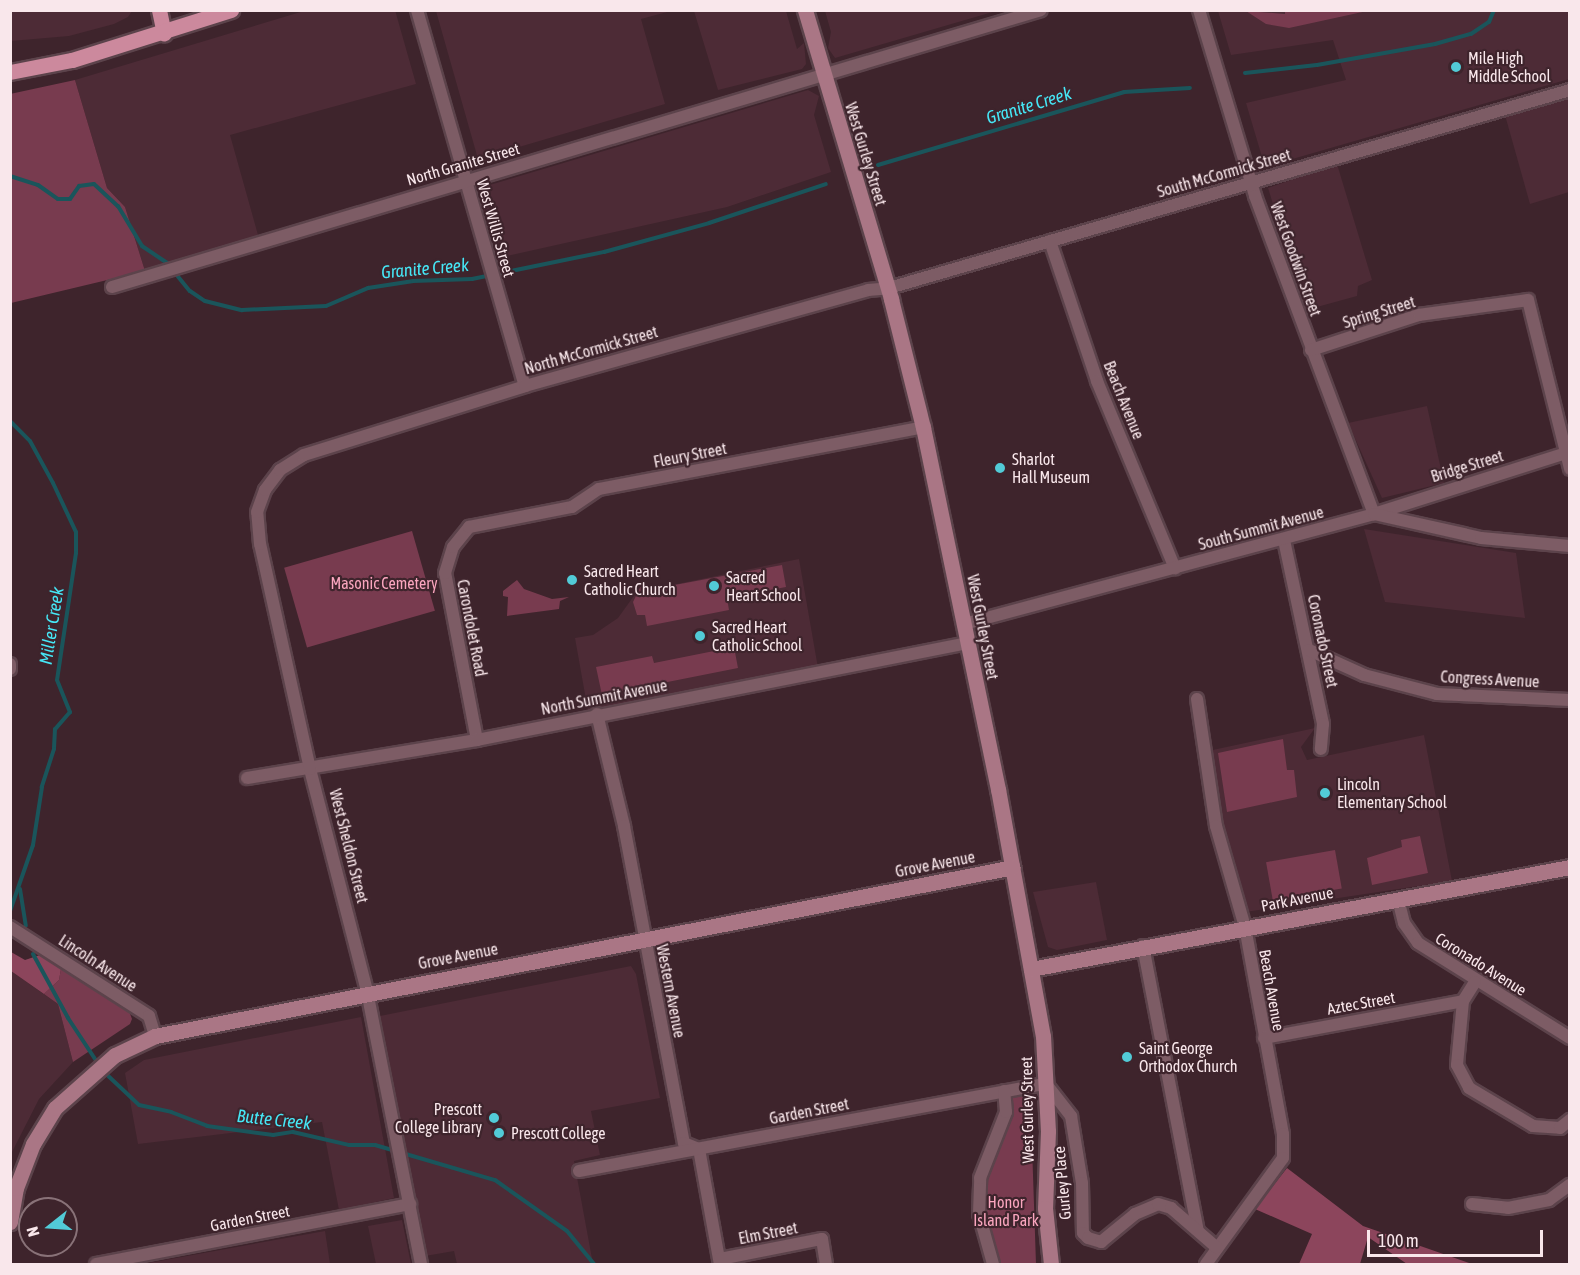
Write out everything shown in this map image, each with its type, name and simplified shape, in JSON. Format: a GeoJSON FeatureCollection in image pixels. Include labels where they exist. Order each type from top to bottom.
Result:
{"type":"FeatureCollection","features":[{"type":"Feature","properties":{"kind":"main road"},"geometry":{"type":"LineString","coordinates":[[159,10],[164,33]]}},
{"type":"Feature","properties":{"kind":"main road"},"geometry":{"type":"LineString","coordinates":[[10,72],[72,60],[164,33],[231,10]]}},
{"type":"Feature","properties":{"kind":"main road","name":"West Gurley Street"},"geometry":{"type":"LineString","coordinates":[[805,10],[888,288],[923,428],[1013,867],[1043,1036],[1046,1084],[1046,1208],[1051,1264]]}},
{"type":"Feature","properties":{"kind":"main road","name":"Grove Avenue"},"geometry":{"type":"LineString","coordinates":[[10,1222],[13,1188],[33,1144],[55,1108],[87,1076],[115,1055],[155,1036],[367,992],[1013,867]]}},
{"type":"Feature","properties":{"kind":"main road","name":"Park Avenue"},"geometry":{"type":"LineString","coordinates":[[1031,969],[1569,867]]}},
{"type":"Feature","properties":{"kind":"street","name":"West Willis Street"},"geometry":{"type":"LineString","coordinates":[[417,10],[525,386]]}},
{"type":"Feature","properties":{"kind":"street","name":"North Granite Street"},"geometry":{"type":"LineString","coordinates":[[112,287],[1041,10]]}},
{"type":"Feature","properties":{"kind":"street","name":"West Goodwin Street"},"geometry":{"type":"LineString","coordinates":[[1199,10],[1251,183],[1311,350],[1374,514]]}},
{"type":"Feature","properties":{"kind":"street","name":"South McCormick Street"},"geometry":{"type":"LineString","coordinates":[[888,288],[1569,90]]}},
{"type":"Feature","properties":{"kind":"street","name":"Beach Avenue"},"geometry":{"type":"LineString","coordinates":[[1050,241],[1097,381],[1175,568]]}},
{"type":"Feature","properties":{"kind":"street","name":"North McCormick Street"},"geometry":{"type":"LineString","coordinates":[[304,454],[525,386],[863,291],[888,288]]}},
{"type":"Feature","properties":{"kind":"street","name":"Spring Street"},"geometry":{"type":"LineString","coordinates":[[1311,350],[1419,315],[1528,300],[1568,453]]}},
{"type":"Feature","properties":{"kind":"street","name":"Fleury Street"},"geometry":{"type":"LineString","coordinates":[[469,527],[572,507],[599,489],[923,428]]}},
{"type":"Feature","properties":{"kind":"street"},"geometry":{"type":"LineString","coordinates":[[1568,453],[1569,469]]}},
{"type":"Feature","properties":{"kind":"street","name":"Bridge Street"},"geometry":{"type":"LineString","coordinates":[[1374,514],[1568,453]]}},
{"type":"Feature","properties":{"kind":"street","name":"West Sheldon Street"},"geometry":{"type":"LineString","coordinates":[[304,454],[280,470],[265,490],[257,512],[261,550],[310,769],[367,992],[421,1264]]}},
{"type":"Feature","properties":{"kind":"street","name":"South Summit Avenue"},"geometry":{"type":"LineString","coordinates":[[964,624],[1374,514],[1481,538],[1569,546]]}},
{"type":"Feature","properties":{"kind":"street","name":"Carondolet Road"},"geometry":{"type":"LineString","coordinates":[[469,527],[453,547],[445,573],[477,740]]}},
{"type":"Feature","properties":{"kind":"street","name":"Coronado Street"},"geometry":{"type":"LineString","coordinates":[[1284,540],[1323,724],[1321,749]]}},
{"type":"Feature","properties":{"kind":"street","name":"North Summit Avenue"},"geometry":{"type":"LineString","coordinates":[[247,778],[477,740],[597,714],[968,643]]}},
{"type":"Feature","properties":{"kind":"street","name":"Congress Avenue"},"geometry":{"type":"LineString","coordinates":[[1309,650],[1364,675],[1437,694],[1569,700]]}},
{"type":"Feature","properties":{"kind":"street","name":"Beach Avenue"},"geometry":{"type":"LineString","coordinates":[[1197,699],[1216,826],[1245,927],[1283,1134],[1283,1158],[1216,1247],[1206,1264]]}},
{"type":"Feature","properties":{"kind":"street","name":"Western Avenue"},"geometry":{"type":"LineString","coordinates":[[597,714],[645,938],[684,1143],[699,1149]]}},
{"type":"Feature","properties":{"kind":"street","name":"Coronado Avenue"},"geometry":{"type":"LineString","coordinates":[[1398,899],[1404,923],[1418,943],[1475,982],[1569,1038]]}},
{"type":"Feature","properties":{"kind":"street","name":"Lincoln Avenue"},"geometry":{"type":"LineString","coordinates":[[10,927],[149,1016],[155,1036]]}},
{"type":"Feature","properties":{"kind":"street"},"geometry":{"type":"LineString","coordinates":[[1143,946],[1198,1231]]}},
{"type":"Feature","properties":{"kind":"street"},"geometry":{"type":"LineString","coordinates":[[1475,982],[1463,1001],[1457,1065],[1468,1088],[1533,1126],[1560,1128],[1569,1120]]}},
{"type":"Feature","properties":{"kind":"street","name":"Aztec Street"},"geometry":{"type":"LineString","coordinates":[[1264,1038],[1463,1001]]}},
{"type":"Feature","properties":{"kind":"street","name":"Garden Street"},"geometry":{"type":"LineString","coordinates":[[579,1171],[1046,1084]]}},
{"type":"Feature","properties":{"kind":"street","name":"Gurley Place"},"geometry":{"type":"LineString","coordinates":[[1046,1084],[1071,1116],[1082,1183],[1083,1233],[1088,1238],[1101,1242],[1135,1214],[1158,1204],[1171,1208],[1216,1247]]}},
{"type":"Feature","properties":{"kind":"street"},"geometry":{"type":"LineString","coordinates":[[993,1264],[979,1214],[981,1178],[1006,1112],[1004,1091]]}},
{"type":"Feature","properties":{"kind":"street"},"geometry":{"type":"LineString","coordinates":[[699,1149],[720,1262]]}},
{"type":"Feature","properties":{"kind":"street"},"geometry":{"type":"LineString","coordinates":[[1472,1204],[1508,1208],[1538,1202],[1569,1185]]}},
{"type":"Feature","properties":{"kind":"street","name":"Garden Street"},"geometry":{"type":"LineString","coordinates":[[96,1264],[410,1204]]}},
{"type":"Feature","properties":{"kind":"street","name":"Elm Street"},"geometry":{"type":"LineString","coordinates":[[720,1262],[822,1239],[826,1264]]}},
{"type":"Feature","properties":{"kind":"shaded area"},"geometry":{"type":"Polygon","coordinates":[[[395,10],[416,84],[230,135],[258,235],[145,271],[125,207],[107,188],[75,80],[304,11],[395,10]]]}},
{"type":"Feature","properties":{"kind":"shaded area"},"geometry":{"type":"Polygon","coordinates":[[[825,10],[996,11],[835,58],[828,48],[831,32],[825,10]]]}},
{"type":"Feature","properties":{"kind":"shaded area"},"geometry":{"type":"Polygon","coordinates":[[[10,11],[132,11],[128,17],[114,24],[69,36],[11,41],[10,11]]]}},
{"type":"Feature","properties":{"kind":"shaded area"},"geometry":{"type":"Polygon","coordinates":[[[436,11],[671,11],[641,19],[665,104],[478,159],[436,11]]]}},
{"type":"Feature","properties":{"kind":"shaded area"},"geometry":{"type":"Polygon","coordinates":[[[694,11],[786,11],[797,49],[804,43],[806,64],[802,69],[718,90],[694,11]]]}},
{"type":"Feature","properties":{"kind":"shaded area","name":"Mile High Middle School"},"geometry":{"type":"Polygon","coordinates":[[[1218,11],[1569,11],[1569,79],[1265,167],[1246,103],[1346,80],[1333,40],[1231,55],[1218,11]]]}},
{"type":"Feature","properties":{"kind":"shaded area"},"geometry":{"type":"Polygon","coordinates":[[[808,90],[819,96],[814,115],[831,172],[727,207],[498,258],[479,195],[483,187],[808,90]]]}},
{"type":"Feature","properties":{"kind":"shaded area"},"geometry":{"type":"Polygon","coordinates":[[[1569,97],[1569,192],[1530,204],[1505,115],[1569,97]]]}},
{"type":"Feature","properties":{"kind":"shaded area"},"geometry":{"type":"Polygon","coordinates":[[[1337,164],[1372,280],[1358,286],[1357,296],[1306,310],[1268,188],[1337,164]]]}},
{"type":"Feature","properties":{"kind":"shaded area"},"geometry":{"type":"Polygon","coordinates":[[[1427,406],[1444,483],[1382,498],[1348,423],[1427,406]]]}},
{"type":"Feature","properties":{"kind":"shaded area"},"geometry":{"type":"Polygon","coordinates":[[[1364,529],[1516,553],[1525,618],[1385,602],[1364,529]]]}},
{"type":"Feature","properties":{"kind":"shaded area","name":"Sacred Heart Catholic School"},"geometry":{"type":"Polygon","coordinates":[[[799,559],[818,668],[588,711],[575,638],[593,635],[618,618],[641,586],[647,585],[648,590],[799,559]]]}},
{"type":"Feature","properties":{"kind":"shaded area","name":"Lincoln Elementary School"},"geometry":{"type":"Polygon","coordinates":[[[1315,728],[1301,747],[1307,760],[1424,735],[1452,881],[1245,912],[1219,825],[1208,751],[1315,728]]]}},
{"type":"Feature","properties":{"kind":"shaded area"},"geometry":{"type":"Polygon","coordinates":[[[1096,882],[1107,940],[1057,950],[1048,947],[1033,892],[1096,882]]]}},
{"type":"Feature","properties":{"kind":"shaded area"},"geometry":{"type":"Polygon","coordinates":[[[11,952],[25,960],[40,955],[61,969],[59,980],[44,994],[11,971],[11,952]]]}},
{"type":"Feature","properties":{"kind":"shaded area","name":"Prescott College"},"geometry":{"type":"Polygon","coordinates":[[[631,966],[636,974],[660,1098],[591,1111],[600,1155],[574,1161],[593,1264],[457,1264],[454,1251],[425,1256],[380,1016],[631,966]]]}},
{"type":"Feature","properties":{"kind":"shaded area"},"geometry":{"type":"Polygon","coordinates":[[[11,971],[58,1004],[73,1062],[39,1099],[11,1154],[11,971]]]}},
{"type":"Feature","properties":{"kind":"shaded area"},"geometry":{"type":"Polygon","coordinates":[[[361,1017],[394,1198],[339,1210],[322,1122],[138,1144],[125,1073],[144,1060],[361,1017]]]}},
{"type":"Feature","properties":{"kind":"shaded area"},"geometry":{"type":"Polygon","coordinates":[[[1287,1168],[1363,1226],[1472,1264],[1407,1264],[1368,1237],[1360,1264],[1299,1264],[1312,1234],[1255,1209],[1287,1168]]]}},
{"type":"Feature","properties":{"kind":"shaded area"},"geometry":{"type":"Polygon","coordinates":[[[402,1220],[411,1264],[376,1264],[368,1226],[402,1220]]]}},
{"type":"Feature","properties":{"kind":"shaded area"},"geometry":{"type":"Polygon","coordinates":[[[325,1231],[330,1264],[143,1264],[325,1231]]]}},
{"type":"Feature","properties":{"kind":"green space"},"geometry":{"type":"Polygon","coordinates":[[[1246,11],[1285,14],[1285,11],[1367,11],[1289,28],[1266,24],[1246,11]]]}},
{"type":"Feature","properties":{"kind":"green space"},"geometry":{"type":"Polygon","coordinates":[[[75,80],[107,188],[125,207],[145,271],[11,303],[10,94],[75,80]]]}},
{"type":"Feature","properties":{"kind":"green space","name":"Masonic Cemetery"},"geometry":{"type":"Polygon","coordinates":[[[412,531],[435,611],[307,647],[284,568],[412,531]]]}},
{"type":"Feature","properties":{"kind":"green space"},"geometry":{"type":"Polygon","coordinates":[[[782,565],[786,587],[727,598],[729,610],[647,626],[645,615],[637,615],[633,602],[641,586],[647,585],[648,590],[782,565]]]}},
{"type":"Feature","properties":{"kind":"green space"},"geometry":{"type":"Polygon","coordinates":[[[517,580],[524,589],[552,599],[569,597],[560,601],[559,609],[507,616],[508,597],[503,596],[503,591],[517,580]]]}},
{"type":"Feature","properties":{"kind":"green space"},"geometry":{"type":"Polygon","coordinates":[[[734,647],[738,668],[602,695],[596,667],[652,656],[654,663],[734,647]]]}},
{"type":"Feature","properties":{"kind":"green space"},"geometry":{"type":"Polygon","coordinates":[[[1283,739],[1287,770],[1294,770],[1297,797],[1227,812],[1218,753],[1283,739]]]}},
{"type":"Feature","properties":{"kind":"green space"},"geometry":{"type":"Polygon","coordinates":[[[1420,836],[1428,873],[1372,885],[1367,858],[1402,847],[1401,840],[1420,836]]]}},
{"type":"Feature","properties":{"kind":"green space"},"geometry":{"type":"Polygon","coordinates":[[[1335,850],[1342,888],[1273,901],[1266,862],[1335,850]]]}},
{"type":"Feature","properties":{"kind":"green space"},"geometry":{"type":"Polygon","coordinates":[[[61,969],[119,1003],[129,1011],[132,1019],[130,1024],[73,1062],[58,1004],[44,994],[59,980],[61,969]]]}},
{"type":"Feature","properties":{"kind":"green space","name":"Honor Island Park"},"geometry":{"type":"Polygon","coordinates":[[[1030,1086],[1036,1264],[993,1264],[987,1252],[980,1178],[1006,1112],[1004,1091],[1030,1086]]]}},
{"type":"Feature","properties":{"kind":"waterway","name":"Granite Creek"},"geometry":{"type":"LineString","coordinates":[[1245,73],[1317,65],[1435,44],[1471,34],[1489,22],[1494,10]]}},
{"type":"Feature","properties":{"kind":"waterway","name":"Granite Creek"},"geometry":{"type":"LineString","coordinates":[[878,165],[1124,92],[1190,88]]}},
{"type":"Feature","properties":{"kind":"waterway","name":"Granite Creek"},"geometry":{"type":"LineString","coordinates":[[10,176],[38,185],[58,199],[70,199],[79,186],[94,184],[118,206],[142,246],[167,263],[190,291],[205,301],[242,310],[326,306],[368,288],[413,281],[472,279],[604,252],[709,223],[826,184]]}},
{"type":"Feature","properties":{"kind":"waterway","name":"Miller Creek"},"geometry":{"type":"LineString","coordinates":[[10,421],[30,441],[76,532],[76,553],[57,680],[70,712],[55,729],[54,749],[42,787],[33,845],[10,911]]}},
{"type":"Feature","properties":{"kind":"waterway","name":"Butte Creek"},"geometry":{"type":"LineString","coordinates":[[20,889],[26,926]]}},
{"type":"Feature","properties":{"kind":"waterway","name":"Butte Creek"},"geometry":{"type":"LineString","coordinates":[[33,954],[68,1018],[99,1065]]}},
{"type":"Feature","properties":{"kind":"waterway","name":"Butte Creek"},"geometry":{"type":"LineString","coordinates":[[104,1072],[139,1105],[171,1112],[207,1126],[273,1135],[293,1132],[349,1145],[375,1145],[495,1180],[567,1231],[594,1264]]}},
{"type":"Feature","properties":{"kind":"place","name":"Mile High Middle School"},"geometry":{"type":"Point","coordinates":[1456,67]}},
{"type":"Feature","properties":{"kind":"place","name":"Sharlot Hall Museum"},"geometry":{"type":"Point","coordinates":[1000,468]}},
{"type":"Feature","properties":{"kind":"place","name":"Sacred Heart Catholic Church"},"geometry":{"type":"Point","coordinates":[572,580]}},
{"type":"Feature","properties":{"kind":"place","name":"Sacred Heart School"},"geometry":{"type":"Point","coordinates":[714,586]}},
{"type":"Feature","properties":{"kind":"place","name":"Sacred Heart Catholic School"},"geometry":{"type":"Point","coordinates":[700,636]}},
{"type":"Feature","properties":{"kind":"place","name":"Lincoln Elementary School"},"geometry":{"type":"Point","coordinates":[1325,793]}},
{"type":"Feature","properties":{"kind":"place","name":"Saint George Orthodox Church"},"geometry":{"type":"Point","coordinates":[1127,1057]}},
{"type":"Feature","properties":{"kind":"place","name":"Prescott College Library"},"geometry":{"type":"Point","coordinates":[494,1118]}},
{"type":"Feature","properties":{"kind":"place","name":"Prescott College"},"geometry":{"type":"Point","coordinates":[499,1133]}}]}
